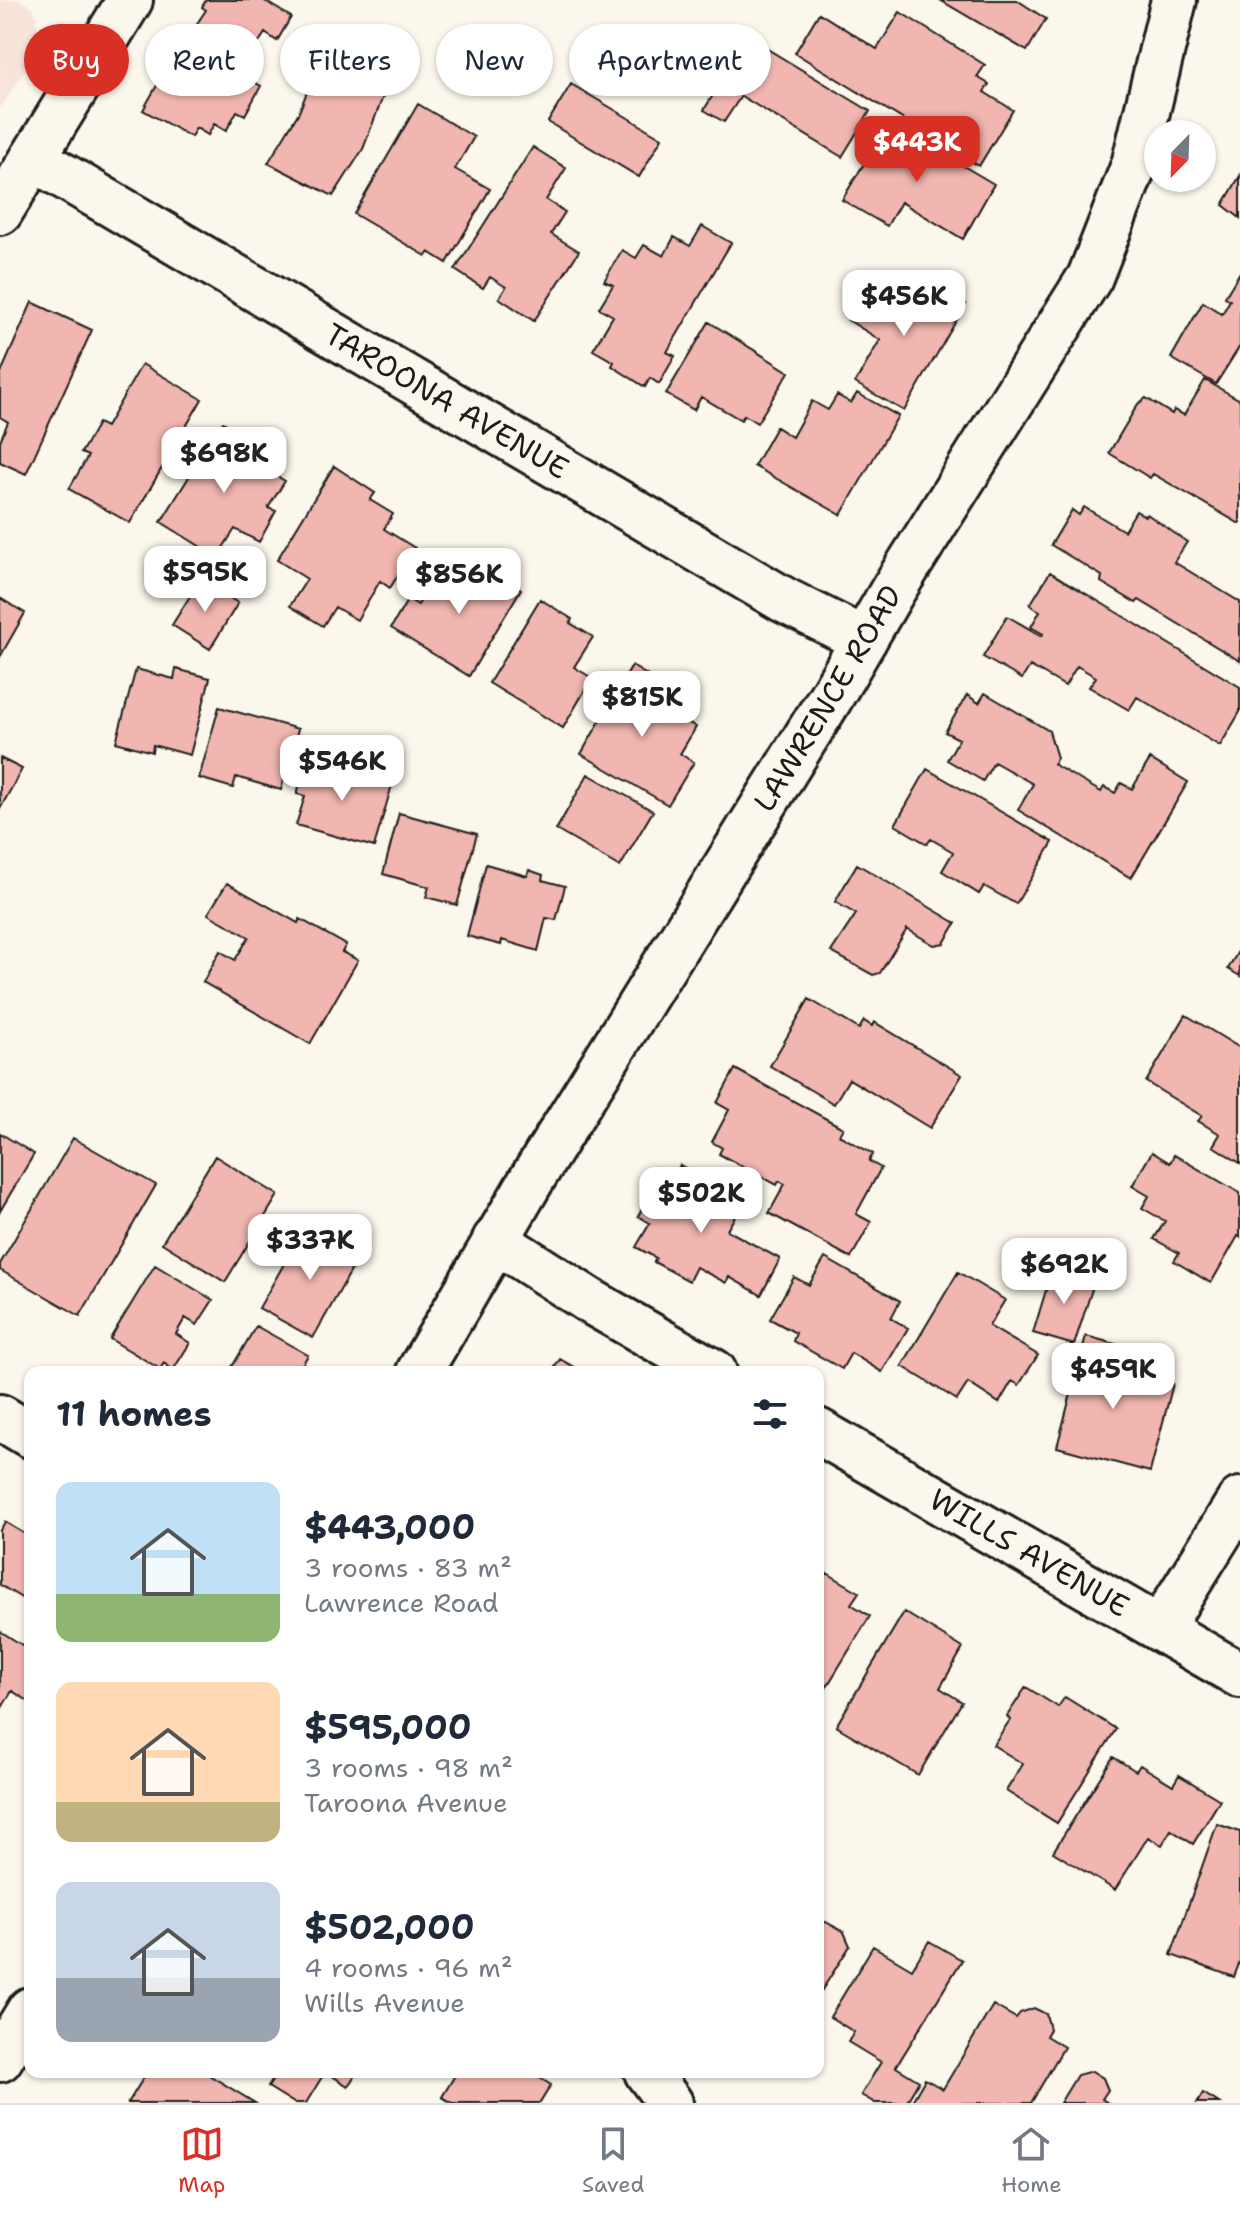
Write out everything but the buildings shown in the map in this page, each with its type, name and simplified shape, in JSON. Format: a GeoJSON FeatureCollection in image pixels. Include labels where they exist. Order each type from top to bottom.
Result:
{"type":"FeatureCollection","features":[{"type":"Feature","properties":{"kind":"street","name":"LAWRENCE ROAD"},"geometry":{"type":"LineString","coordinates":[[422,1366],[495,1240],[1090,277],[1134,165],[1174,0]]}},
{"type":"Feature","properties":{"kind":"street"},"geometry":{"type":"LineString","coordinates":[[0,212],[33,158],[114,5]]}},
{"type":"Feature","properties":{"kind":"street","name":"TAROONA AVENUE"},"geometry":{"type":"LineString","coordinates":[[33,158],[784,600],[864,640]]}},
{"type":"Feature","properties":{"kind":"street"},"geometry":{"type":"LineString","coordinates":[[495,1240],[590,1301],[704,1366]]}},
{"type":"Feature","properties":{"kind":"street"},"geometry":{"type":"LineString","coordinates":[[0,1417],[24,1431]]}},
{"type":"Feature","properties":{"kind":"street","name":"WILLS AVENUE"},"geometry":{"type":"LineString","coordinates":[[824,1434],[1240,1675]]}},
{"type":"Feature","properties":{"kind":"street"},"geometry":{"type":"LineString","coordinates":[[1161,1627],[1240,1500]]}},
{"type":"Feature","properties":{"kind":"street"},"geometry":{"type":"LineString","coordinates":[[0,2059],[24,2020]]}},
{"type":"Feature","properties":{"kind":"street"},"geometry":{"type":"LineString","coordinates":[[651,2078],[670,2103]]}},
{"type":"Feature","properties":{"kind":"shaded area"},"geometry":{"type":"Polygon","coordinates":[[[0,0],[20,0],[34,8],[37,24],[24,24],[24,71],[0,109],[0,0]]]}}]}
